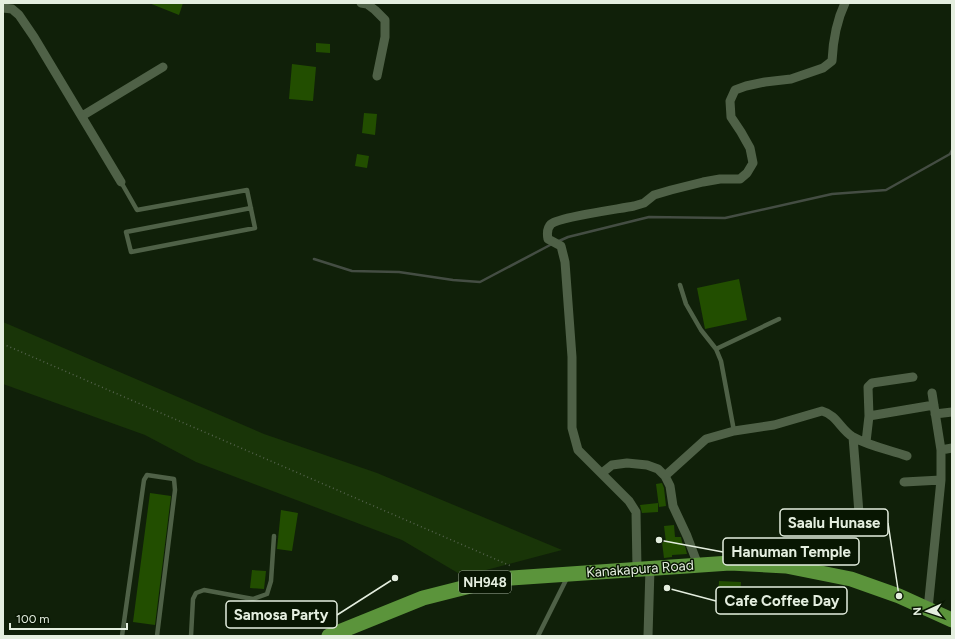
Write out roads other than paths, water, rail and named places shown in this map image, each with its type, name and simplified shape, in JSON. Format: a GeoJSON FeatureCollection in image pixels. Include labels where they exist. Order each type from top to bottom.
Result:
{"type":"FeatureCollection","features":[{"type":"Feature","properties":{"kind":"highway","name":"Kanakapura Road"},"geometry":{"type":"LineString","coordinates":[[330,636],[423,598],[498,579],[730,563],[786,566],[851,579],[899,596],[952,620]]}},
{"type":"Feature","properties":{"kind":"street"},"geometry":{"type":"LineString","coordinates":[[361,3],[367,4],[384,20],[385,37],[377,76]]}},
{"type":"Feature","properties":{"kind":"street"},"geometry":{"type":"LineString","coordinates":[[648,636],[644,569],[636,512],[629,501],[578,450],[572,428],[572,357],[565,262],[561,246],[548,239],[548,228],[552,224],[569,218],[634,206],[644,203],[654,195],[703,182],[720,179],[740,179],[747,173],[753,163],[750,148],[742,132],[731,118],[730,101],[736,90],[765,82],[791,79],[823,68],[832,61],[835,29],[838,16],[845,3]]}},
{"type":"Feature","properties":{"kind":"street"},"geometry":{"type":"LineString","coordinates":[[3,8],[12,9],[19,15],[34,37],[121,182]]}},
{"type":"Feature","properties":{"kind":"street"},"geometry":{"type":"LineString","coordinates":[[82,116],[163,68]]}},
{"type":"Feature","properties":{"kind":"street"},"geometry":{"type":"LineString","coordinates":[[866,442],[869,416],[868,387],[872,383],[913,377]]}},
{"type":"Feature","properties":{"kind":"street"},"geometry":{"type":"LineString","coordinates":[[928,609],[941,480],[940,450],[932,393]]}},
{"type":"Feature","properties":{"kind":"street"},"geometry":{"type":"LineString","coordinates":[[869,416],[935,410],[952,412]]}},
{"type":"Feature","properties":{"kind":"street"},"geometry":{"type":"LineString","coordinates":[[666,476],[706,439],[734,431],[774,426],[822,411],[836,418],[843,429],[854,437],[907,456]]}},
{"type":"Feature","properties":{"kind":"street"},"geometry":{"type":"LineString","coordinates":[[854,437],[859,513]]}},
{"type":"Feature","properties":{"kind":"street"},"geometry":{"type":"LineString","coordinates":[[940,450],[952,448]]}},
{"type":"Feature","properties":{"kind":"street"},"geometry":{"type":"LineString","coordinates":[[602,473],[612,466],[627,463],[647,465],[658,469],[666,476],[670,486],[673,506],[698,565]]}},
{"type":"Feature","properties":{"kind":"street"},"geometry":{"type":"LineString","coordinates":[[904,482],[941,480]]}},
{"type":"Feature","properties":{"kind":"lane"},"geometry":{"type":"LineString","coordinates":[[121,182],[137,210],[247,190],[251,208],[255,228],[131,252],[126,232],[251,208]]}},
{"type":"Feature","properties":{"kind":"lane"},"geometry":{"type":"LineString","coordinates":[[680,285],[686,304],[701,330],[716,349],[721,361],[734,431]]}},
{"type":"Feature","properties":{"kind":"lane"},"geometry":{"type":"LineString","coordinates":[[716,349],[779,319]]}},
{"type":"Feature","properties":{"kind":"lane"},"geometry":{"type":"LineString","coordinates":[[122,636],[144,480],[147,475],[174,479],[175,490],[157,636]]}},
{"type":"Feature","properties":{"kind":"lane"},"geometry":{"type":"LineString","coordinates":[[191,636],[193,599],[196,593],[204,590],[253,599],[267,594],[271,581],[274,536]]}},
{"type":"Feature","properties":{"kind":"lane"},"geometry":{"type":"LineString","coordinates":[[538,636],[569,574]]}},
{"type":"Feature","properties":{"kind":"waterway"},"geometry":{"type":"LineString","coordinates":[[559,241],[568,237],[649,217],[725,218],[832,194],[886,190],[950,154],[952,150]]}},
{"type":"Feature","properties":{"kind":"waterway"},"geometry":{"type":"LineString","coordinates":[[314,259],[352,271],[399,272],[453,280],[480,282],[552,244]]}},
{"type":"Feature","properties":{"kind":"place","name":"Hanuman Temple"},"geometry":{"type":"Point","coordinates":[659,540]}},
{"type":"Feature","properties":{"kind":"place","name":"Samosa Party"},"geometry":{"type":"Point","coordinates":[395,578]}},
{"type":"Feature","properties":{"kind":"place","name":"Cafe Coffee Day"},"geometry":{"type":"Point","coordinates":[667,588]}},
{"type":"Feature","properties":{"kind":"place","name":"Saalu Hunase"},"geometry":{"type":"Point","coordinates":[899,596]}}]}
